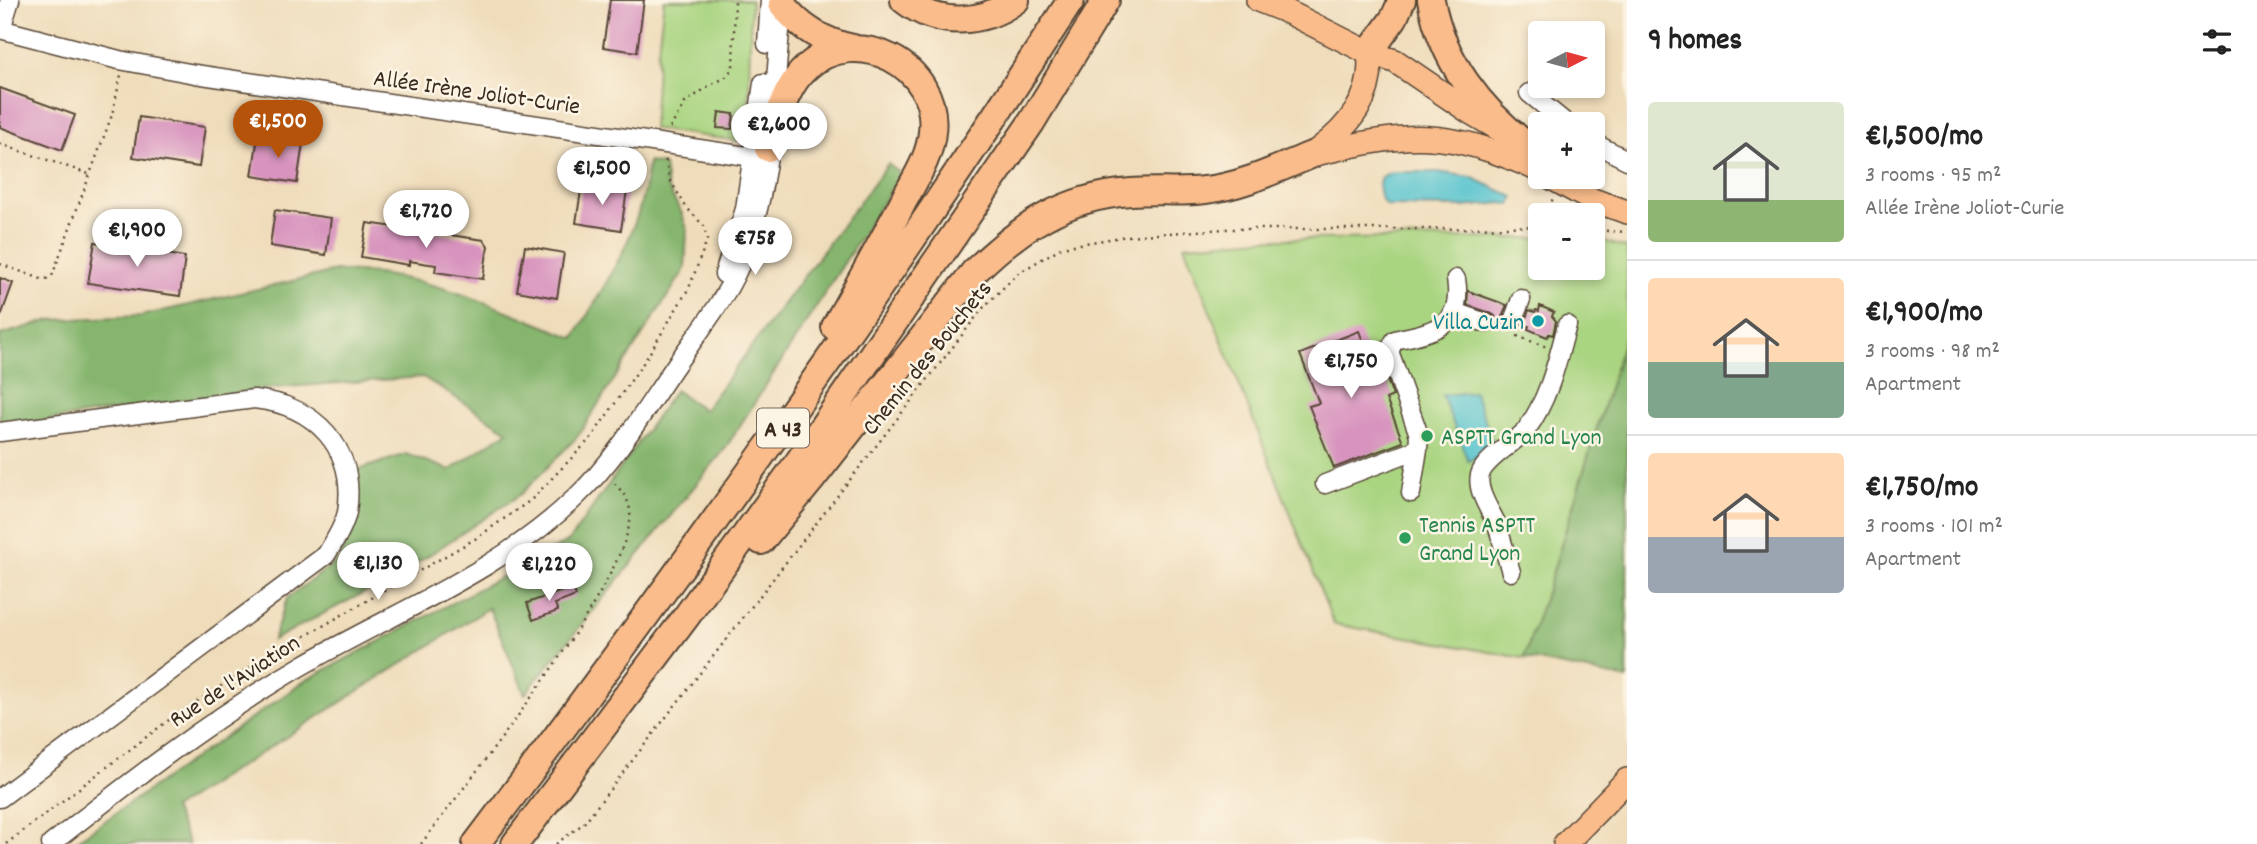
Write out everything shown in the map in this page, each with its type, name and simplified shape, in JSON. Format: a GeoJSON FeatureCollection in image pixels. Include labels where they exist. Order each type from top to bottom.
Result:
{"type":"FeatureCollection","features":[{"type":"Feature","properties":{"kind":"highway"},"geometry":{"type":"LineString","coordinates":[[904,0],[933,16],[964,20],[989,15],[1016,0]]}},
{"type":"Feature","properties":{"kind":"highway","name":"A 43"},"geometry":{"type":"LineString","coordinates":[[477,844],[771,446],[924,225],[1071,0]]}},
{"type":"Feature","properties":{"kind":"highway","name":"A 43"},"geometry":{"type":"LineString","coordinates":[[514,844],[686,617],[799,461],[1031,123],[1106,0]]}},
{"type":"Feature","properties":{"kind":"highway"},"geometry":{"type":"LineString","coordinates":[[1369,53],[1394,18],[1402,0]]}},
{"type":"Feature","properties":{"kind":"highway"},"geometry":{"type":"LineString","coordinates":[[1430,0],[1441,36],[1463,79],[1528,154]]}},
{"type":"Feature","properties":{"kind":"highway"},"geometry":{"type":"LineString","coordinates":[[771,446],[907,194],[926,156],[932,134],[930,102],[914,75],[890,56],[834,43],[807,31],[779,1]]}},
{"type":"Feature","properties":{"kind":"highway"},"geometry":{"type":"LineString","coordinates":[[761,153],[787,96],[801,73],[826,55],[853,48]]}},
{"type":"Feature","properties":{"kind":"highway"},"geometry":{"type":"LineString","coordinates":[[686,617],[766,535],[974,272],[1004,243],[1040,218],[1085,198],[1130,192],[1206,190],[1255,178],[1311,155]]}},
{"type":"Feature","properties":{"kind":"main road"},"geometry":{"type":"LineString","coordinates":[[1258,0],[1369,53],[1389,73],[1528,160]]}},
{"type":"Feature","properties":{"kind":"main road"},"geometry":{"type":"LineString","coordinates":[[1311,155],[1342,131],[1354,114],[1367,86],[1369,53]]}},
{"type":"Feature","properties":{"kind":"main road"},"geometry":{"type":"LineString","coordinates":[[1311,155],[1390,138],[1434,137],[1484,148],[1528,164]]}},
{"type":"Feature","properties":{"kind":"main road"},"geometry":{"type":"LineString","coordinates":[[1605,187],[1627,196]]}},
{"type":"Feature","properties":{"kind":"main road"},"geometry":{"type":"LineString","coordinates":[[1575,189],[1590,198],[1627,212]]}},
{"type":"Feature","properties":{"kind":"main road"},"geometry":{"type":"LineString","coordinates":[[1565,844],[1627,780]]}},
{"type":"Feature","properties":{"kind":"street"},"geometry":{"type":"LineString","coordinates":[[0,29],[10,0]]}},
{"type":"Feature","properties":{"kind":"street","name":"Rue de l'Aviation"},"geometry":{"type":"LineString","coordinates":[[51,844],[161,759],[255,695],[511,551],[558,514],[601,471],[723,300],[745,253],[762,185],[761,153],[779,1]]}},
{"type":"Feature","properties":{"kind":"street","name":"Allée Irène Joliot-Curie"},"geometry":{"type":"LineString","coordinates":[[0,29],[119,60],[195,74],[667,143],[761,153]]}},
{"type":"Feature","properties":{"kind":"street"},"geometry":{"type":"LineString","coordinates":[[1535,98],[1552,112]]}},
{"type":"Feature","properties":{"kind":"street"},"geometry":{"type":"LineString","coordinates":[[1605,149],[1627,160]]}},
{"type":"Feature","properties":{"kind":"street","name":"Rue de l'Aviation"},"geometry":{"type":"LineString","coordinates":[[691,344],[736,241],[761,153]]}},
{"type":"Feature","properties":{"kind":"street"},"geometry":{"type":"LineString","coordinates":[[1411,493],[1419,435],[1389,351],[1395,340],[1435,330],[1451,318],[1459,297],[1455,279]]}},
{"type":"Feature","properties":{"kind":"street"},"geometry":{"type":"LineString","coordinates":[[1513,321],[1521,299]]}},
{"type":"Feature","properties":{"kind":"street"},"geometry":{"type":"LineString","coordinates":[[1454,312],[1486,323]]}},
{"type":"Feature","properties":{"kind":"street"},"geometry":{"type":"LineString","coordinates":[[1511,572],[1497,527],[1480,487],[1480,475],[1485,464],[1524,432],[1541,408],[1553,378],[1567,325]]}},
{"type":"Feature","properties":{"kind":"street"},"geometry":{"type":"LineString","coordinates":[[0,432],[254,399],[276,401],[312,417],[324,430],[336,445],[344,462],[349,487],[346,514],[326,555],[0,797]]}},
{"type":"Feature","properties":{"kind":"street"},"geometry":{"type":"LineString","coordinates":[[1325,484],[1418,449]]}},
{"type":"Feature","properties":{"kind":"path"},"geometry":{"type":"LineString","coordinates":[[6,844],[166,722],[244,671],[475,539],[531,500],[591,438],[646,359],[682,300],[707,240],[704,226],[686,206],[670,180],[665,157],[675,117],[685,103],[725,78],[733,68],[734,0]]}},
{"type":"Feature","properties":{"kind":"path"},"geometry":{"type":"LineString","coordinates":[[0,264],[44,280],[50,278],[112,115],[118,82],[125,71]]}},
{"type":"Feature","properties":{"kind":"path"},"geometry":{"type":"LineString","coordinates":[[0,144],[89,174]]}},
{"type":"Feature","properties":{"kind":"path","name":"Chemin des Bouchets"},"geometry":{"type":"LineString","coordinates":[[556,844],[584,823],[983,308],[1017,274],[1062,247],[1126,236],[1226,229],[1528,226]]}},
{"type":"Feature","properties":{"kind":"path"},"geometry":{"type":"LineString","coordinates":[[1605,231],[1627,232]]}},
{"type":"Feature","properties":{"kind":"path"},"geometry":{"type":"LineString","coordinates":[[1486,323],[1560,352]]}},
{"type":"Feature","properties":{"kind":"path"},"geometry":{"type":"LineString","coordinates":[[421,844],[583,621],[626,543],[630,512],[628,504],[622,492],[601,471]]}},
{"type":"Feature","properties":{"kind":"green space"},"geometry":{"type":"Polygon","coordinates":[[[664,0],[751,0],[748,133],[738,141],[653,129],[664,0]]]}},
{"type":"Feature","properties":{"kind":"green space"},"geometry":{"type":"Polygon","coordinates":[[[648,162],[664,165],[667,187],[682,214],[687,229],[685,269],[577,437],[521,494],[402,573],[273,640],[287,598],[339,560],[359,510],[358,470],[406,454],[450,470],[508,431],[423,377],[273,388],[0,427],[0,335],[51,320],[141,316],[335,271],[399,277],[429,284],[487,303],[574,338],[611,275],[631,233],[645,187],[648,162]]]}},
{"type":"Feature","properties":{"kind":"green space"},"geometry":{"type":"Polygon","coordinates":[[[888,164],[901,174],[725,449],[525,694],[489,608],[173,809],[189,844],[72,844],[306,680],[569,541],[675,390],[704,410],[888,164]]]}},
{"type":"Feature","properties":{"kind":"green space","name":"ASPTT Grand Lyon"},"geometry":{"type":"Polygon","coordinates":[[[1528,238],[1528,280],[1605,280],[1605,241],[1627,248],[1627,330],[1524,658],[1334,624],[1184,245],[1263,239],[1528,238]]]}},
{"type":"Feature","properties":{"kind":"green space"},"geometry":{"type":"Polygon","coordinates":[[[1627,330],[1627,679],[1524,658],[1627,330]]]}},
{"type":"Feature","properties":{"kind":"water"},"geometry":{"type":"Polygon","coordinates":[[[1391,172],[1438,172],[1471,177],[1514,197],[1511,205],[1387,206],[1380,196],[1379,185],[1381,177],[1391,172]]]}},
{"type":"Feature","properties":{"kind":"water"},"geometry":{"type":"Polygon","coordinates":[[[1474,392],[1495,447],[1468,461],[1442,395],[1474,392]]]}},
{"type":"Feature","properties":{"kind":"building"},"geometry":{"type":"Polygon","coordinates":[[[610,0],[644,0],[637,52],[603,47],[610,0]]]}},
{"type":"Feature","properties":{"kind":"building"},"geometry":{"type":"Polygon","coordinates":[[[0,88],[75,115],[62,150],[0,127],[0,88]]]}},
{"type":"Feature","properties":{"kind":"building"},"geometry":{"type":"Polygon","coordinates":[[[719,112],[734,114],[732,129],[717,128],[719,112]]]}},
{"type":"Feature","properties":{"kind":"building"},"geometry":{"type":"Polygon","coordinates":[[[139,117],[205,127],[199,167],[133,157],[139,117]]]}},
{"type":"Feature","properties":{"kind":"building"},"geometry":{"type":"Polygon","coordinates":[[[258,136],[303,143],[297,183],[252,176],[258,136]]]}},
{"type":"Feature","properties":{"kind":"building"},"geometry":{"type":"Polygon","coordinates":[[[582,184],[627,190],[621,230],[576,223],[582,184]]]}},
{"type":"Feature","properties":{"kind":"building"},"geometry":{"type":"Polygon","coordinates":[[[275,210],[331,218],[326,255],[270,246],[275,210]]]}},
{"type":"Feature","properties":{"kind":"building"},"geometry":{"type":"Polygon","coordinates":[[[367,223],[484,240],[488,246],[483,279],[435,272],[436,265],[409,261],[409,265],[361,257],[367,223]]]}},
{"type":"Feature","properties":{"kind":"building"},"geometry":{"type":"Polygon","coordinates":[[[95,242],[185,257],[180,296],[88,283],[95,242]]]}},
{"type":"Feature","properties":{"kind":"building"},"geometry":{"type":"Polygon","coordinates":[[[525,246],[564,253],[557,298],[517,291],[525,246]]]}},
{"type":"Feature","properties":{"kind":"building"},"geometry":{"type":"Polygon","coordinates":[[[0,278],[13,283],[1,316],[0,316],[0,278]]]}},
{"type":"Feature","properties":{"kind":"building"},"geometry":{"type":"Polygon","coordinates":[[[1468,291],[1507,305],[1502,317],[1502,327],[1497,325],[1495,316],[1467,305],[1468,291]]]}},
{"type":"Feature","properties":{"kind":"building","name":"Villa Cuzin"},"geometry":{"type":"Polygon","coordinates":[[[1540,306],[1554,312],[1552,316],[1556,321],[1553,335],[1549,334],[1547,337],[1528,329],[1529,326],[1524,324],[1529,310],[1539,311],[1540,306]]]}},
{"type":"Feature","properties":{"kind":"building"},"geometry":{"type":"Polygon","coordinates":[[[1359,331],[1370,359],[1375,357],[1377,361],[1380,360],[1393,396],[1386,399],[1403,442],[1334,468],[1309,406],[1319,403],[1300,354],[1359,331]]]}},
{"type":"Feature","properties":{"kind":"building"},"geometry":{"type":"Polygon","coordinates":[[[573,587],[576,596],[555,604],[558,611],[533,620],[527,603],[573,587]]]}},
{"type":"Feature","properties":{"kind":"place","name":"Villa Cuzin"},"geometry":{"type":"Point","coordinates":[1538,321]}},
{"type":"Feature","properties":{"kind":"place","name":"ASPTT Grand Lyon"},"geometry":{"type":"Point","coordinates":[1427,436]}},
{"type":"Feature","properties":{"kind":"place","name":"Tennis ASPTT Grand Lyon"},"geometry":{"type":"Point","coordinates":[1405,538]}}]}
